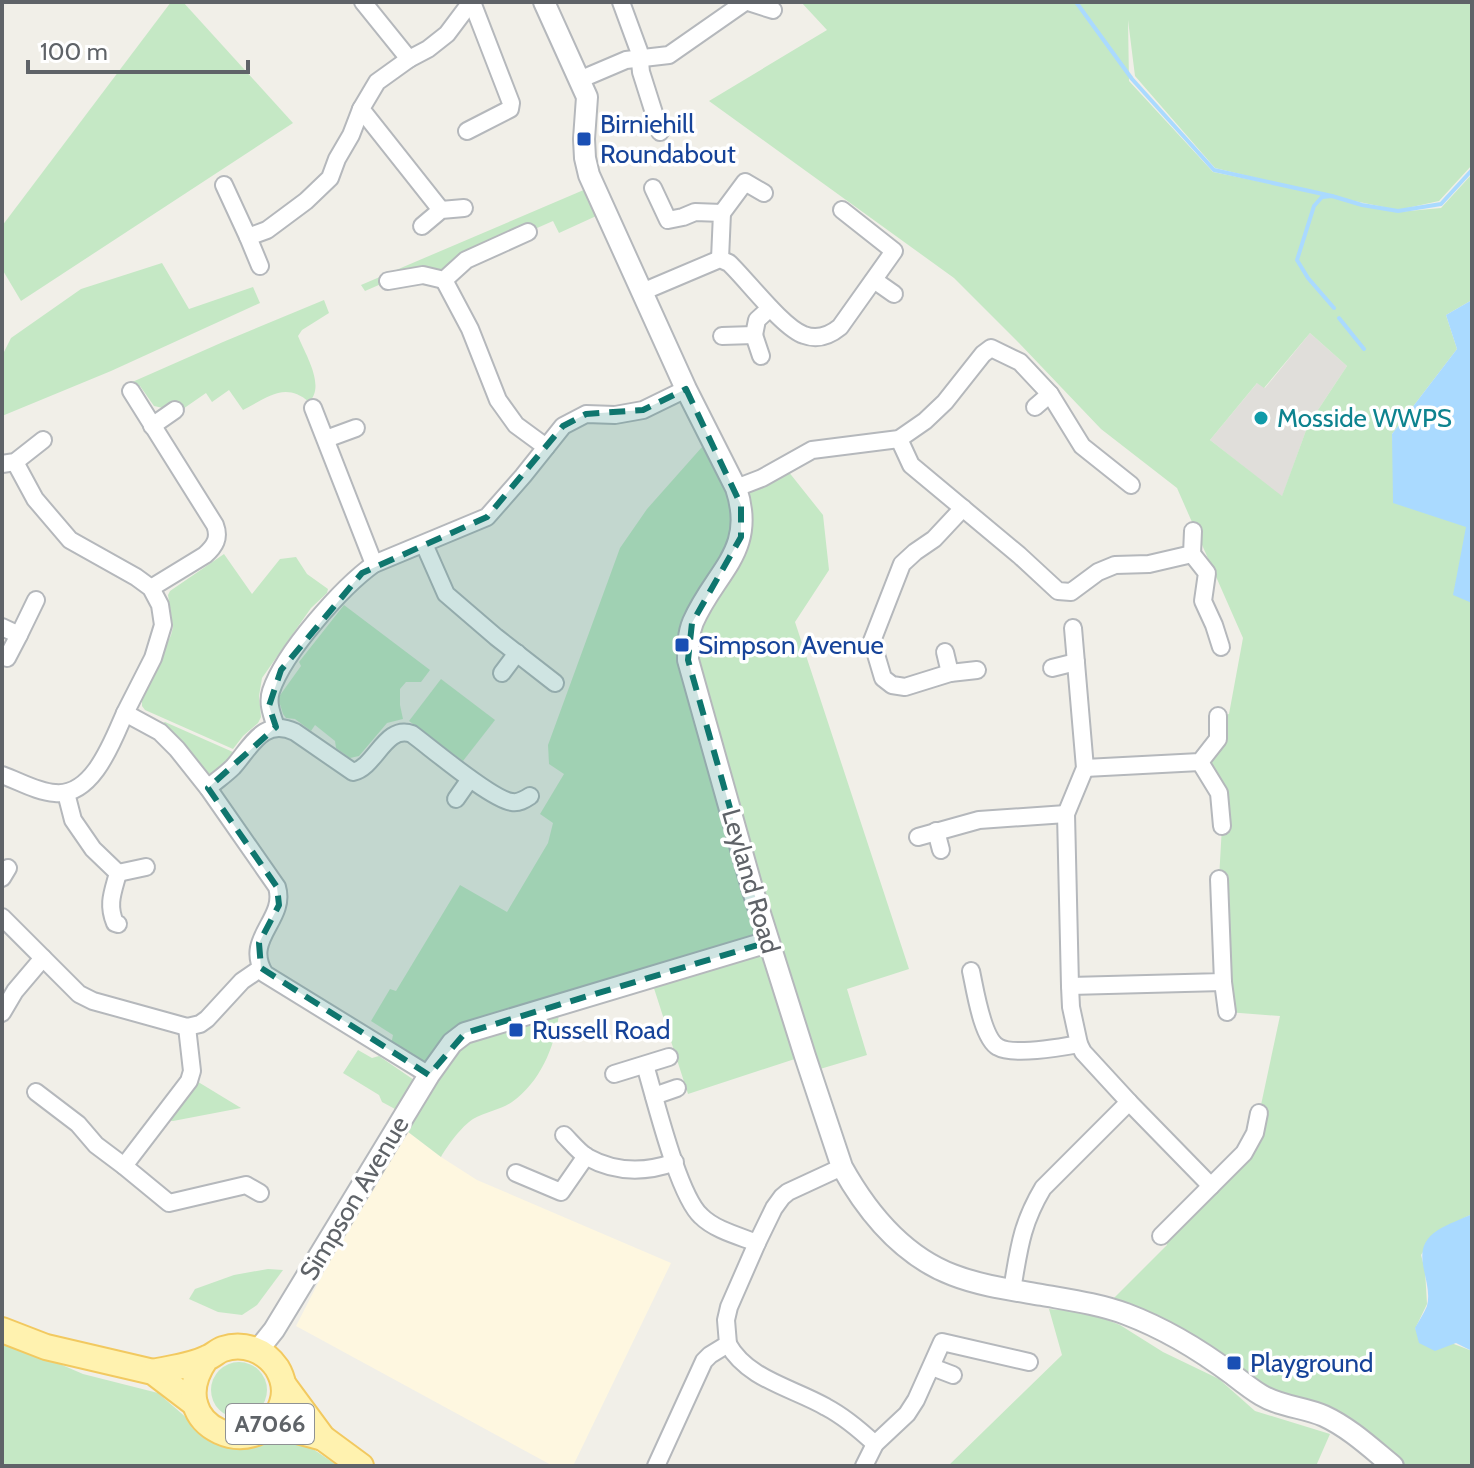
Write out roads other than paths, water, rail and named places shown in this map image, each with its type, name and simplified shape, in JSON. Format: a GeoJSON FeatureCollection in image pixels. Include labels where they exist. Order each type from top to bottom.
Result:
{"type":"FeatureCollection","features":[{"type":"Feature","properties":{"kind":"main road","name":"A7066"},"geometry":{"type":"LineString","coordinates":[[2,1330],[46,1347],[153,1372],[195,1404]]}},
{"type":"Feature","properties":{"kind":"main road","name":"A7066"},"geometry":{"type":"LineString","coordinates":[[153,1372],[206,1359],[222,1349],[240,1346],[258,1350],[279,1371],[284,1385],[323,1438],[361,1466]]}},
{"type":"Feature","properties":{"kind":"main road","name":"A7066"},"geometry":{"type":"LineString","coordinates":[[206,1359],[197,1372],[193,1388],[195,1404],[201,1418],[227,1436],[243,1437],[258,1433],[271,1424],[284,1399],[284,1385]]}},
{"type":"Feature","properties":{"kind":"main road","name":"A7066"},"geometry":{"type":"LineString","coordinates":[[271,1424],[323,1438]]}},
{"type":"Feature","properties":{"kind":"street"},"geometry":{"type":"LineString","coordinates":[[363,2],[409,59]]}},
{"type":"Feature","properties":{"kind":"street"},"geometry":{"type":"LineString","coordinates":[[248,237],[267,230],[306,201],[330,178],[361,109],[377,82],[447,34],[472,2]]}},
{"type":"Feature","properties":{"kind":"street"},"geometry":{"type":"LineString","coordinates":[[467,131],[510,109],[511,103],[472,2]]}},
{"type":"Feature","properties":{"kind":"street","name":"Leyland Road"},"geometry":{"type":"LineString","coordinates":[[544,2],[587,97],[584,139],[589,175],[686,389],[736,488],[741,505],[741,537],[692,623],[688,660],[768,942],[842,1167],[870,1210],[904,1245],[927,1261],[953,1275],[1012,1290],[1105,1307],[1147,1323],[1200,1353],[1274,1402],[1314,1412],[1339,1423],[1393,1466]]}},
{"type":"Feature","properties":{"kind":"street"},"geometry":{"type":"LineString","coordinates":[[621,2],[639,51],[641,72],[660,132]]}},
{"type":"Feature","properties":{"kind":"street"},"geometry":{"type":"LineString","coordinates":[[579,80],[626,60],[669,55],[747,2],[773,10]]}},
{"type":"Feature","properties":{"kind":"street"},"geometry":{"type":"LineString","coordinates":[[361,109],[441,210]]}},
{"type":"Feature","properties":{"kind":"street"},"geometry":{"type":"LineString","coordinates":[[720,259],[722,213],[745,182],[764,193]]}},
{"type":"Feature","properties":{"kind":"street"},"geometry":{"type":"LineString","coordinates":[[224,185],[260,266]]}},
{"type":"Feature","properties":{"kind":"street"},"geometry":{"type":"LineString","coordinates":[[653,188],[668,220],[695,212],[722,213]]}},
{"type":"Feature","properties":{"kind":"street"},"geometry":{"type":"LineString","coordinates":[[422,226],[441,210],[464,208]]}},
{"type":"Feature","properties":{"kind":"street"},"geometry":{"type":"LineString","coordinates":[[642,292],[720,259],[729,263],[770,308],[802,335],[822,337],[832,333],[840,327],[894,251],[842,210]]}},
{"type":"Feature","properties":{"kind":"street"},"geometry":{"type":"LineString","coordinates":[[444,280],[466,260],[528,232]]}},
{"type":"Feature","properties":{"kind":"street"},"geometry":{"type":"LineString","coordinates":[[388,281],[423,275],[444,280],[470,329],[498,400],[516,425],[546,447]]}},
{"type":"Feature","properties":{"kind":"street"},"geometry":{"type":"LineString","coordinates":[[874,280],[894,294]]}},
{"type":"Feature","properties":{"kind":"street"},"geometry":{"type":"LineString","coordinates":[[761,356],[754,335],[757,320],[770,308]]}},
{"type":"Feature","properties":{"kind":"street"},"geometry":{"type":"LineString","coordinates":[[722,336],[754,335]]}},
{"type":"Feature","properties":{"kind":"street"},"geometry":{"type":"LineString","coordinates":[[736,488],[762,478],[812,450],[899,439],[945,402],[991,348],[1020,362],[1050,394],[1082,446],[1131,485]]}},
{"type":"Feature","properties":{"kind":"street"},"geometry":{"type":"LineString","coordinates":[[276,727],[269,706],[271,692],[281,670],[305,635],[362,573],[374,564],[487,517],[563,426],[586,414],[615,415],[643,410],[686,389]]}},
{"type":"Feature","properties":{"kind":"street"},"geometry":{"type":"LineString","coordinates":[[131,391],[218,533],[213,548],[205,555],[151,588]]}},
{"type":"Feature","properties":{"kind":"street"},"geometry":{"type":"LineString","coordinates":[[1035,407],[1050,394]]}},
{"type":"Feature","properties":{"kind":"street"},"geometry":{"type":"LineString","coordinates":[[313,408],[374,564]]}},
{"type":"Feature","properties":{"kind":"street"},"geometry":{"type":"LineString","coordinates":[[152,426],[175,410]]}},
{"type":"Feature","properties":{"kind":"street"},"geometry":{"type":"LineString","coordinates":[[326,439],[356,428]]}},
{"type":"Feature","properties":{"kind":"street"},"geometry":{"type":"LineString","coordinates":[[899,439],[911,465],[1058,591],[1071,592],[1098,572],[1115,565],[1149,564],[1192,554]]}},
{"type":"Feature","properties":{"kind":"street"},"geometry":{"type":"LineString","coordinates":[[2,775],[42,790],[66,793],[98,769],[153,658],[163,625],[160,605],[151,588],[70,540],[9,463],[43,440]]}},
{"type":"Feature","properties":{"kind":"street"},"geometry":{"type":"LineString","coordinates":[[963,508],[934,539],[902,564],[872,641],[883,678],[892,685],[905,687],[950,673],[977,670]]}},
{"type":"Feature","properties":{"kind":"street"},"geometry":{"type":"LineString","coordinates":[[1193,531],[1192,554],[1207,573],[1203,601],[1221,647]]}},
{"type":"Feature","properties":{"kind":"street"},"geometry":{"type":"LineString","coordinates":[[424,544],[446,594],[555,683]]}},
{"type":"Feature","properties":{"kind":"street"},"geometry":{"type":"LineString","coordinates":[[7,658],[36,600]]}},
{"type":"Feature","properties":{"kind":"street"},"geometry":{"type":"LineString","coordinates":[[2,627],[19,635]]}},
{"type":"Feature","properties":{"kind":"street"},"geometry":{"type":"LineString","coordinates":[[1073,628],[1085,768],[1066,814],[1071,1007],[1079,1044],[1129,1102],[1211,1186]]}},
{"type":"Feature","properties":{"kind":"street"},"geometry":{"type":"LineString","coordinates":[[945,652],[950,673]]}},
{"type":"Feature","properties":{"kind":"street"},"geometry":{"type":"LineString","coordinates":[[502,673],[517,653]]}},
{"type":"Feature","properties":{"kind":"street"},"geometry":{"type":"LineString","coordinates":[[1052,668],[1076,662]]}},
{"type":"Feature","properties":{"kind":"street"},"geometry":{"type":"LineString","coordinates":[[125,713],[160,732],[208,788],[277,887],[279,905],[259,943],[261,968],[265,974],[429,1075]]}},
{"type":"Feature","properties":{"kind":"street"},"geometry":{"type":"LineString","coordinates":[[1085,768],[1200,762],[1218,739],[1218,716]]}},
{"type":"Feature","properties":{"kind":"street"},"geometry":{"type":"LineString","coordinates":[[208,788],[233,767],[264,732],[276,727],[295,732],[353,772],[362,769],[395,734],[405,731],[470,779],[508,802],[530,796]]}},
{"type":"Feature","properties":{"kind":"street"},"geometry":{"type":"LineString","coordinates":[[1200,762],[1219,793],[1222,826]]}},
{"type":"Feature","properties":{"kind":"street"},"geometry":{"type":"LineString","coordinates":[[456,799],[470,779]]}},
{"type":"Feature","properties":{"kind":"street"},"geometry":{"type":"LineString","coordinates":[[66,793],[73,820],[93,849],[118,873]]}},
{"type":"Feature","properties":{"kind":"street"},"geometry":{"type":"LineString","coordinates":[[918,837],[979,820],[1066,814]]}},
{"type":"Feature","properties":{"kind":"street"},"geometry":{"type":"LineString","coordinates":[[936,831],[941,850]]}},
{"type":"Feature","properties":{"kind":"street"},"geometry":{"type":"LineString","coordinates":[[118,873],[146,867]]}},
{"type":"Feature","properties":{"kind":"street"},"geometry":{"type":"LineString","coordinates":[[118,873],[110,911],[118,924]]}},
{"type":"Feature","properties":{"kind":"street"},"geometry":{"type":"LineString","coordinates":[[1219,879],[1227,1012]]}},
{"type":"Feature","properties":{"kind":"street"},"geometry":{"type":"LineString","coordinates":[[2,917],[79,994],[93,1001],[187,1027],[207,1019],[242,981],[261,968]]}},
{"type":"Feature","properties":{"kind":"street","name":"Simpson Avenue"},"geometry":{"type":"LineString","coordinates":[[258,1350],[274,1330],[429,1075],[452,1043],[465,1033],[768,942]]}},
{"type":"Feature","properties":{"kind":"street"},"geometry":{"type":"LineString","coordinates":[[2,1013],[15,991],[43,958]]}},
{"type":"Feature","properties":{"kind":"street"},"geometry":{"type":"LineString","coordinates":[[971,971],[981,1016],[989,1036],[998,1047],[1012,1051],[1079,1044]]}},
{"type":"Feature","properties":{"kind":"street"},"geometry":{"type":"LineString","coordinates":[[1070,986],[1223,982]]}},
{"type":"Feature","properties":{"kind":"street"},"geometry":{"type":"LineString","coordinates":[[124,1166],[189,1081],[192,1071],[187,1027]]}},
{"type":"Feature","properties":{"kind":"street"},"geometry":{"type":"LineString","coordinates":[[614,1074],[669,1057]]}},
{"type":"Feature","properties":{"kind":"street"},"geometry":{"type":"LineString","coordinates":[[645,1065],[692,1207],[703,1219],[757,1243]]}},
{"type":"Feature","properties":{"kind":"street"},"geometry":{"type":"LineString","coordinates":[[654,1096],[677,1088]]}},
{"type":"Feature","properties":{"kind":"street"},"geometry":{"type":"LineString","coordinates":[[36,1092],[169,1203],[246,1185],[260,1193]]}},
{"type":"Feature","properties":{"kind":"street"},"geometry":{"type":"LineString","coordinates":[[1012,1290],[1021,1234],[1033,1204],[1043,1188],[1129,1102]]}},
{"type":"Feature","properties":{"kind":"street"},"geometry":{"type":"LineString","coordinates":[[1161,1236],[1244,1153],[1255,1133],[1259,1113]]}},
{"type":"Feature","properties":{"kind":"street"},"geometry":{"type":"LineString","coordinates":[[564,1135],[586,1156],[610,1166],[633,1170],[654,1169],[675,1162]]}},
{"type":"Feature","properties":{"kind":"street"},"geometry":{"type":"LineString","coordinates":[[516,1173],[561,1192],[586,1156]]}},
{"type":"Feature","properties":{"kind":"street"},"geometry":{"type":"LineString","coordinates":[[842,1167],[788,1192],[774,1208],[729,1307],[726,1320],[728,1344],[752,1372],[826,1407],[854,1424],[875,1444]]}},
{"type":"Feature","properties":{"kind":"street"},"geometry":{"type":"LineString","coordinates":[[864,1466],[875,1444],[912,1407],[942,1342],[1029,1362]]}},
{"type":"Feature","properties":{"kind":"street"},"geometry":{"type":"LineString","coordinates":[[656,1466],[704,1361],[728,1344]]}},
{"type":"Feature","properties":{"kind":"street"},"geometry":{"type":"LineString","coordinates":[[932,1367],[953,1375]]}},
{"type":"Feature","properties":{"kind":"water"},"geometry":{"type":"Polygon","coordinates":[[[1472,300],[1472,603],[1453,595],[1466,527],[1393,503],[1392,434],[1457,349],[1446,315],[1472,300]]]}},
{"type":"Feature","properties":{"kind":"water"},"geometry":{"type":"Polygon","coordinates":[[[1472,1214],[1472,1351],[1456,1343],[1435,1351],[1419,1343],[1415,1328],[1427,1306],[1422,1256],[1424,1247],[1438,1230],[1472,1214]]]}},
{"type":"Feature","properties":{"kind":"waterway"},"geometry":{"type":"LineString","coordinates":[[1076,2],[1132,79],[1214,170],[1332,196]]}},
{"type":"Feature","properties":{"kind":"waterway"},"geometry":{"type":"LineString","coordinates":[[1334,308],[1297,260],[1314,206],[1322,197],[1332,196],[1398,211],[1441,204],[1472,170]]}},
{"type":"Feature","properties":{"kind":"waterway"},"geometry":{"type":"LineString","coordinates":[[1339,318],[1364,349]]}},
{"type":"Feature","properties":{"kind":"place","name":"Birniehill Roundabout"},"geometry":{"type":"Point","coordinates":[584,139]}},
{"type":"Feature","properties":{"kind":"place","name":"Mosside WWPS"},"geometry":{"type":"Point","coordinates":[1261,418]}},
{"type":"Feature","properties":{"kind":"place","name":"Simpson Avenue"},"geometry":{"type":"Point","coordinates":[682,645]}},
{"type":"Feature","properties":{"kind":"place","name":"Russell Road"},"geometry":{"type":"Point","coordinates":[516,1030]}},
{"type":"Feature","properties":{"kind":"place","name":"Playground"},"geometry":{"type":"Point","coordinates":[1234,1363]}}]}
